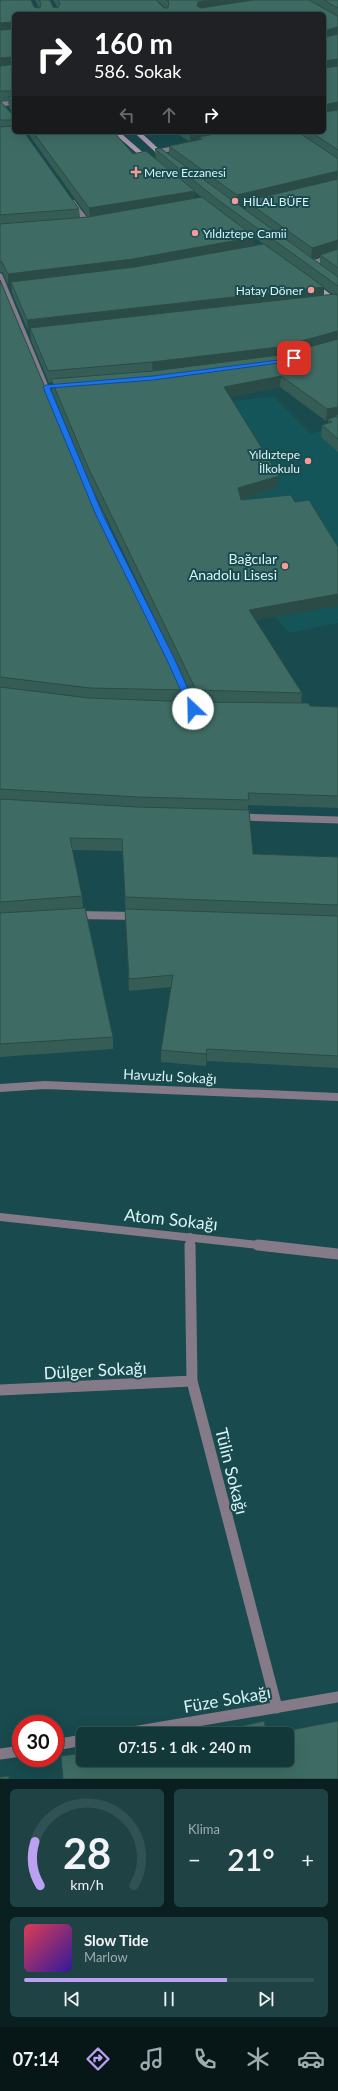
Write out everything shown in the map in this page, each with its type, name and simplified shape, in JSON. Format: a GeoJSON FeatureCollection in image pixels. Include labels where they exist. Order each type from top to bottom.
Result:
{"type":"FeatureCollection","features":[{"type":"Feature","properties":{"kind":"main road"},"geometry":{"type":"LineString","coordinates":[[118,134],[152,164]]}},
{"type":"Feature","properties":{"kind":"main road"},"geometry":{"type":"LineString","coordinates":[[139,134],[157,152],[169,161]]}},
{"type":"Feature","properties":{"kind":"main road"},"geometry":{"type":"LineString","coordinates":[[304,259],[316,268]]}},
{"type":"Feature","properties":{"kind":"main road"},"geometry":{"type":"LineString","coordinates":[[309,282],[336,302]]}},
{"type":"Feature","properties":{"kind":"street"},"geometry":{"type":"LineString","coordinates":[[1,104],[12,103]]}},
{"type":"Feature","properties":{"kind":"street"},"geometry":{"type":"LineString","coordinates":[[1,104],[6,109]]}},
{"type":"Feature","properties":{"kind":"street"},"geometry":{"type":"LineString","coordinates":[[157,152],[188,146]]}},
{"type":"Feature","properties":{"kind":"street"},"geometry":{"type":"LineString","coordinates":[[69,197],[88,223]]}},
{"type":"Feature","properties":{"kind":"street"},"geometry":{"type":"LineString","coordinates":[[80,223],[95,222]]}},
{"type":"Feature","properties":{"kind":"street"},"geometry":{"type":"LineString","coordinates":[[310,264],[338,255]]}},
{"type":"Feature","properties":{"kind":"street"},"geometry":{"type":"LineString","coordinates":[[0,276],[99,515],[171,660],[193,709]]}},
{"type":"Feature","properties":{"kind":"street"},"geometry":{"type":"LineString","coordinates":[[5,290],[12,290]]}},
{"type":"Feature","properties":{"kind":"street"},"geometry":{"type":"LineString","coordinates":[[326,301],[336,302]]}},
{"type":"Feature","properties":{"kind":"street"},"geometry":{"type":"LineString","coordinates":[[25,336],[33,335]]}},
{"type":"Feature","properties":{"kind":"street"},"geometry":{"type":"LineString","coordinates":[[46,387],[54,386]]}},
{"type":"Feature","properties":{"kind":"street"},"geometry":{"type":"LineString","coordinates":[[230,816],[338,820]]}},
{"type":"Feature","properties":{"kind":"street"},"geometry":{"type":"LineString","coordinates":[[70,915],[140,916]]}},
{"type":"Feature","properties":{"kind":"street","name":"Havuzlu Sokağı"},"geometry":{"type":"LineString","coordinates":[[0,1088],[45,1085],[338,1097]]}},
{"type":"Feature","properties":{"kind":"street","name":"Atom Sokağı"},"geometry":{"type":"LineString","coordinates":[[0,1217],[338,1254]]}},
{"type":"Feature","properties":{"kind":"street","name":"Tülin Sokağı"},"geometry":{"type":"LineString","coordinates":[[190,1237],[192,1381],[277,1708]]}},
{"type":"Feature","properties":{"kind":"street","name":"Dülger Sokağı"},"geometry":{"type":"LineString","coordinates":[[0,1390],[192,1381]]}},
{"type":"Feature","properties":{"kind":"street","name":"Füze Sokağı"},"geometry":{"type":"LineString","coordinates":[[163,1727],[338,1697]]}},
{"type":"Feature","properties":{"kind":"street"},"geometry":{"type":"LineString","coordinates":[[64,1743],[76,1741]]}},
{"type":"Feature","properties":{"kind":"street"},"geometry":{"type":"LineString","coordinates":[[0,1754],[12,1752]]}},
{"type":"Feature","properties":{"kind":"shaded area"},"geometry":{"type":"Polygon","coordinates":[[[273,396],[311,434],[338,425],[338,623],[289,633],[145,461],[133,415],[273,396]]]}},
{"type":"Feature","properties":{"kind":"building"},"geometry":{"type":"Polygon","coordinates":[[[0,0],[31,0],[34,7],[40,8],[41,3],[39,0],[50,0],[53,7],[58,8],[60,3],[58,0],[156,0],[164,8],[168,8],[169,2],[166,0],[208,0],[198,2],[197,6],[201,8],[253,0],[309,0],[338,16],[338,27],[326,30],[326,12],[12,12],[12,22],[0,23],[0,0]]]}},
{"type":"Feature","properties":{"kind":"building"},"geometry":{"type":"Polygon","coordinates":[[[324,0],[338,0],[338,8],[324,0]]]}},
{"type":"Feature","properties":{"kind":"building"},"geometry":{"type":"Polygon","coordinates":[[[12,29],[12,57],[0,58],[0,30],[12,29]]]}},
{"type":"Feature","properties":{"kind":"building"},"geometry":{"type":"Polygon","coordinates":[[[338,34],[338,59],[326,61],[326,37],[338,34]]]}},
{"type":"Feature","properties":{"kind":"building"},"geometry":{"type":"Polygon","coordinates":[[[12,64],[12,91],[0,91],[0,66],[12,64]]]}},
{"type":"Feature","properties":{"kind":"building"},"geometry":{"type":"Polygon","coordinates":[[[338,66],[338,102],[326,105],[326,68],[338,66]]]}},
{"type":"Feature","properties":{"kind":"building"},"geometry":{"type":"Polygon","coordinates":[[[12,96],[12,103],[8,97],[12,96]]]}},
{"type":"Feature","properties":{"kind":"building"},"geometry":{"type":"Polygon","coordinates":[[[0,101],[12,113],[12,120],[0,120],[0,101]]]}},
{"type":"Feature","properties":{"kind":"building"},"geometry":{"type":"Polygon","coordinates":[[[338,110],[338,150],[314,134],[326,134],[326,112],[338,110]]]}},
{"type":"Feature","properties":{"kind":"building"},"geometry":{"type":"Polygon","coordinates":[[[12,126],[12,134],[25,134],[79,209],[0,215],[0,127],[12,126]]]}},
{"type":"Feature","properties":{"kind":"building"},"geometry":{"type":"Polygon","coordinates":[[[34,134],[116,134],[133,154],[146,151],[195,191],[89,208],[34,134]]]}},
{"type":"Feature","properties":{"kind":"building"},"geometry":{"type":"Polygon","coordinates":[[[215,134],[301,134],[338,158],[338,171],[237,195],[169,146],[202,139],[199,137],[215,134]]]}},
{"type":"Feature","properties":{"kind":"building"},"geometry":{"type":"Polygon","coordinates":[[[160,148],[338,277],[338,286],[218,200],[155,149],[160,148]]]}},
{"type":"Feature","properties":{"kind":"building"},"geometry":{"type":"Polygon","coordinates":[[[338,179],[338,240],[312,248],[246,201],[338,179]]]}},
{"type":"Feature","properties":{"kind":"building"},"geometry":{"type":"Polygon","coordinates":[[[202,197],[255,237],[133,259],[8,274],[2,262],[0,262],[0,224],[88,217],[202,197]]]}},
{"type":"Feature","properties":{"kind":"building"},"geometry":{"type":"Polygon","coordinates":[[[264,244],[324,287],[27,320],[11,282],[135,267],[264,244]]]}},
{"type":"Feature","properties":{"kind":"building"},"geometry":{"type":"Polygon","coordinates":[[[338,249],[338,268],[320,255],[338,249]]]}},
{"type":"Feature","properties":{"kind":"building"},"geometry":{"type":"Polygon","coordinates":[[[0,280],[93,502],[185,690],[90,688],[0,677],[0,280]]]}},
{"type":"Feature","properties":{"kind":"building"},"geometry":{"type":"Polygon","coordinates":[[[335,294],[338,295],[338,331],[279,347],[152,362],[48,371],[30,328],[335,294]]]}},
{"type":"Feature","properties":{"kind":"building"},"geometry":{"type":"Polygon","coordinates":[[[338,339],[338,407],[327,409],[281,376],[224,387],[279,476],[238,488],[241,500],[291,495],[295,502],[309,500],[338,547],[338,594],[249,610],[302,693],[196,690],[88,467],[51,379],[153,371],[280,355],[338,339]]]}},
{"type":"Feature","properties":{"kind":"building"},"geometry":{"type":"Polygon","coordinates":[[[338,414],[338,439],[322,425],[332,422],[328,419],[337,416],[335,415],[338,414]]]}},
{"type":"Feature","properties":{"kind":"building"},"geometry":{"type":"Polygon","coordinates":[[[0,687],[89,698],[193,702],[308,703],[310,706],[338,707],[338,796],[248,793],[249,800],[137,797],[0,789],[0,687]]]}},
{"type":"Feature","properties":{"kind":"building"},"geometry":{"type":"Polygon","coordinates":[[[0,799],[137,807],[249,810],[253,854],[338,857],[338,905],[125,897],[122,839],[70,838],[82,896],[0,902],[0,799]]]}},
{"type":"Feature","properties":{"kind":"building"},"geometry":{"type":"Polygon","coordinates":[[[85,908],[113,1037],[0,1044],[0,913],[85,908]]]}},
{"type":"Feature","properties":{"kind":"building"},"geometry":{"type":"Polygon","coordinates":[[[125,909],[338,916],[338,1056],[207,1049],[206,1054],[161,1050],[173,975],[129,979],[125,909]]]}},
{"type":"Feature","properties":{"kind":"building"},"geometry":{"type":"Polygon","coordinates":[[[264,1721],[265,1727],[237,1727],[264,1721]]]}},
{"type":"Feature","properties":{"kind":"building"},"geometry":{"type":"Polygon","coordinates":[[[338,1721],[338,1779],[63,1779],[62,1767],[64,1767],[64,1756],[76,1754],[76,1767],[294,1767],[294,1729],[338,1721]]]}},
{"type":"Feature","properties":{"kind":"building"},"geometry":{"type":"Polygon","coordinates":[[[9,1776],[9,1779],[0,1779],[0,1777],[9,1776]]]}},
{"type":"Feature","properties":{"kind":"place","name":"Merve Eczanesi"},"geometry":{"type":"Point","coordinates":[136,172]}},
{"type":"Feature","properties":{"kind":"place","name":"HİLAL BÜFE"},"geometry":{"type":"Point","coordinates":[235,201]}},
{"type":"Feature","properties":{"kind":"place","name":"Yıldıztepe Camii"},"geometry":{"type":"Point","coordinates":[195,233]}},
{"type":"Feature","properties":{"kind":"place","name":"Hatay Döner"},"geometry":{"type":"Point","coordinates":[311,290]}},
{"type":"Feature","properties":{"kind":"place","name":"Yıldıztepe İlkokulu"},"geometry":{"type":"Point","coordinates":[308,461]}},
{"type":"Feature","properties":{"kind":"place","name":"Bağcılar Anadolu Lisesi"},"geometry":{"type":"Point","coordinates":[285,566]}},
{"type":"Feature","properties":{"kind":"route"},"geometry":{"type":"LineString","coordinates":[[193,709],[171,660],[99,515],[46,387],[153,378],[279,362],[294,358]]}}]}
